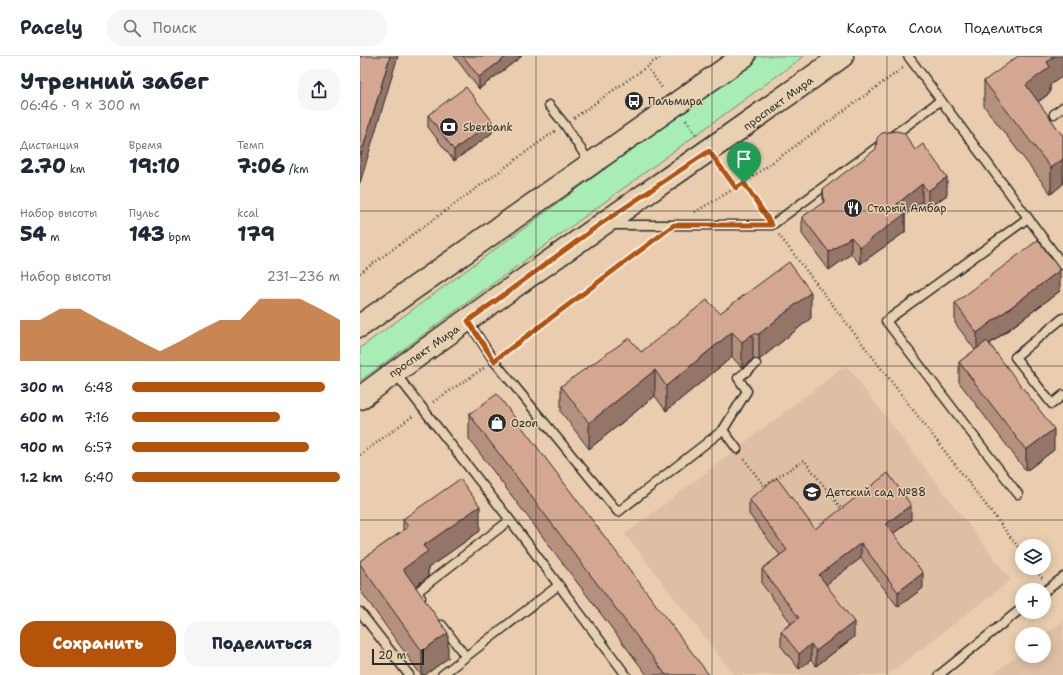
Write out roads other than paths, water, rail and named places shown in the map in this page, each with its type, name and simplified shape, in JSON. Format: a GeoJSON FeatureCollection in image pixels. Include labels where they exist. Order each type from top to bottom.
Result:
{"type":"FeatureCollection","features":[{"type":"Feature","properties":{"kind":"main road"},"geometry":{"type":"LineString","coordinates":[[360,326],[744,56]]}},
{"type":"Feature","properties":{"kind":"main road","name":"проспект Мира"},"geometry":{"type":"LineString","coordinates":[[360,398],[599,225],[709,151],[842,56]]}},
{"type":"Feature","properties":{"kind":"lane"},"geometry":{"type":"LineString","coordinates":[[910,58],[1063,265]]}},
{"type":"Feature","properties":{"kind":"lane"},"geometry":{"type":"LineString","coordinates":[[599,225],[772,225],[941,100]]}},
{"type":"Feature","properties":{"kind":"lane"},"geometry":{"type":"LineString","coordinates":[[549,106],[565,125],[590,163]]}},
{"type":"Feature","properties":{"kind":"lane"},"geometry":{"type":"LineString","coordinates":[[1054,114],[1063,107]]}},
{"type":"Feature","properties":{"kind":"lane"},"geometry":{"type":"LineString","coordinates":[[1018,494],[886,321],[1028,218]]}},
{"type":"Feature","properties":{"kind":"lane"},"geometry":{"type":"LineString","coordinates":[[1063,318],[1015,356],[1052,404],[1063,395]]}},
{"type":"Feature","properties":{"kind":"lane"},"geometry":{"type":"LineString","coordinates":[[468,321],[494,361],[618,512],[723,430],[747,391],[738,378],[756,364]]}},
{"type":"Feature","properties":{"kind":"lane"},"geometry":{"type":"LineString","coordinates":[[394,372],[510,520],[626,675]]}},
{"type":"Feature","properties":{"kind":"lane"},"geometry":{"type":"LineString","coordinates":[[723,430],[737,449]]}},
{"type":"Feature","properties":{"kind":"lane"},"geometry":{"type":"LineString","coordinates":[[426,604],[417,592],[510,520]]}},
{"type":"Feature","properties":{"kind":"lane"},"geometry":{"type":"LineString","coordinates":[[1051,586],[1063,577]]}},
{"type":"Feature","properties":{"kind":"lane"},"geometry":{"type":"LineString","coordinates":[[442,675],[559,585]]}},
{"type":"Feature","properties":{"kind":"lane"},"geometry":{"type":"LineString","coordinates":[[360,612],[409,675]]}},
{"type":"Feature","properties":{"kind":"lane"},"geometry":{"type":"LineString","coordinates":[[939,675],[1015,614]]}},
{"type":"Feature","properties":{"kind":"lane"},"geometry":{"type":"LineString","coordinates":[[435,616],[466,657]]}},
{"type":"Feature","properties":{"kind":"place","name":"Пальмира"},"geometry":{"type":"Point","coordinates":[634,101]}},
{"type":"Feature","properties":{"kind":"place","name":"Sberbank"},"geometry":{"type":"Point","coordinates":[449,127]}},
{"type":"Feature","properties":{"kind":"place","name":"Старый Амбар"},"geometry":{"type":"Point","coordinates":[853,208]}},
{"type":"Feature","properties":{"kind":"place","name":"Ozon"},"geometry":{"type":"Point","coordinates":[497,423]}},
{"type":"Feature","properties":{"kind":"place","name":"Детский сад №88"},"geometry":{"type":"Point","coordinates":[812,492]}}]}
